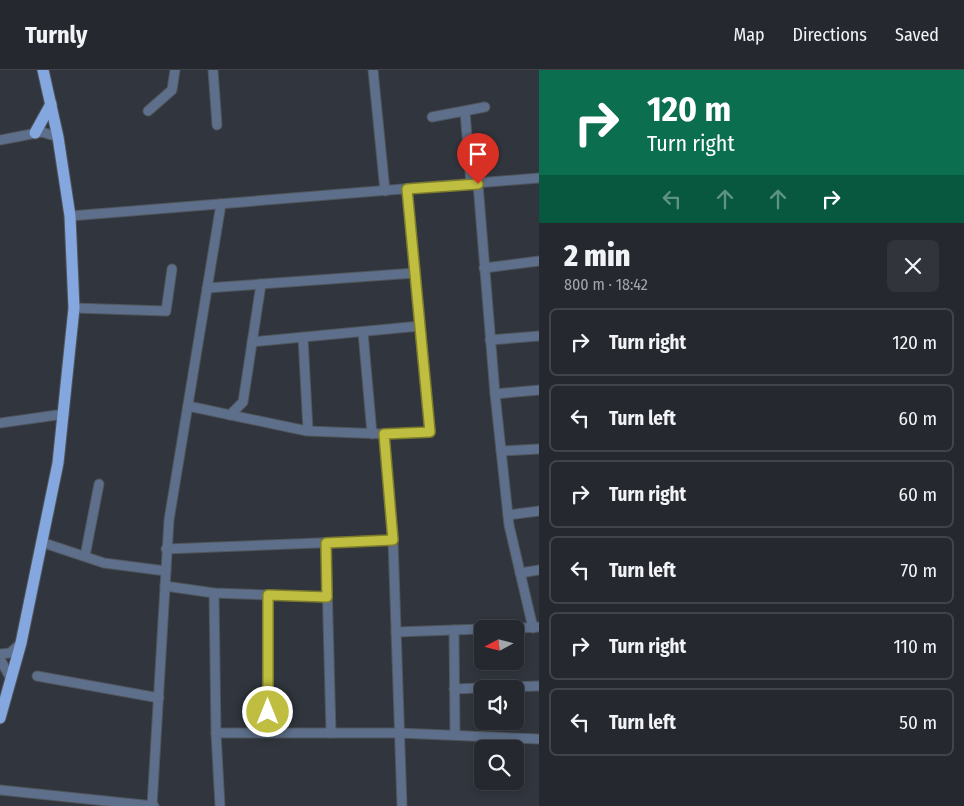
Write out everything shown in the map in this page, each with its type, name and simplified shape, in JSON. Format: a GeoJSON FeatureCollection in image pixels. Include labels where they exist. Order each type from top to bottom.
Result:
{"type":"FeatureCollection","features":[{"type":"Feature","properties":{"kind":"main road"},"geometry":{"type":"LineString","coordinates":[[0,718],[21,642],[58,463],[74,308],[70,216],[58,137],[43,70]]}},
{"type":"Feature","properties":{"kind":"main road"},"geometry":{"type":"LineString","coordinates":[[35,133],[51,104]]}},
{"type":"Feature","properties":{"kind":"street"},"geometry":{"type":"LineString","coordinates":[[148,111],[172,90],[175,70]]}},
{"type":"Feature","properties":{"kind":"street"},"geometry":{"type":"LineString","coordinates":[[213,70],[217,125]]}},
{"type":"Feature","properties":{"kind":"street"},"geometry":{"type":"LineString","coordinates":[[372,70],[385,191]]}},
{"type":"Feature","properties":{"kind":"street"},"geometry":{"type":"LineString","coordinates":[[432,117],[485,107]]}},
{"type":"Feature","properties":{"kind":"street"},"geometry":{"type":"LineString","coordinates":[[464,112],[484,268],[500,451],[508,515],[520,573],[536,628]]}},
{"type":"Feature","properties":{"kind":"street"},"geometry":{"type":"LineString","coordinates":[[0,140],[42,132],[58,137]]}},
{"type":"Feature","properties":{"kind":"street"},"geometry":{"type":"LineString","coordinates":[[70,216],[539,178]]}},
{"type":"Feature","properties":{"kind":"street"},"geometry":{"type":"LineString","coordinates":[[188,406],[308,430],[372,434],[430,432],[407,189]]}},
{"type":"Feature","properties":{"kind":"street"},"geometry":{"type":"LineString","coordinates":[[0,790],[78,802],[153,806],[169,520],[221,204]]}},
{"type":"Feature","properties":{"kind":"street"},"geometry":{"type":"LineString","coordinates":[[484,268],[539,261]]}},
{"type":"Feature","properties":{"kind":"street"},"geometry":{"type":"LineString","coordinates":[[74,308],[166,311],[172,268]]}},
{"type":"Feature","properties":{"kind":"street"},"geometry":{"type":"LineString","coordinates":[[207,288],[415,273]]}},
{"type":"Feature","properties":{"kind":"street"},"geometry":{"type":"LineString","coordinates":[[230,415],[242,402],[262,284]]}},
{"type":"Feature","properties":{"kind":"street"},"geometry":{"type":"LineString","coordinates":[[252,342],[420,326]]}},
{"type":"Feature","properties":{"kind":"street"},"geometry":{"type":"LineString","coordinates":[[363,332],[372,434]]}},
{"type":"Feature","properties":{"kind":"street"},"geometry":{"type":"LineString","coordinates":[[490,340],[539,336]]}},
{"type":"Feature","properties":{"kind":"street"},"geometry":{"type":"LineString","coordinates":[[303,338],[308,430]]}},
{"type":"Feature","properties":{"kind":"street"},"geometry":{"type":"LineString","coordinates":[[495,394],[539,390]]}},
{"type":"Feature","properties":{"kind":"street"},"geometry":{"type":"LineString","coordinates":[[242,402],[253,420]]}},
{"type":"Feature","properties":{"kind":"street"},"geometry":{"type":"LineString","coordinates":[[0,423],[64,414]]}},
{"type":"Feature","properties":{"kind":"street"},"geometry":{"type":"LineString","coordinates":[[384,434],[393,540],[402,806]]}},
{"type":"Feature","properties":{"kind":"street"},"geometry":{"type":"LineString","coordinates":[[500,451],[539,449]]}},
{"type":"Feature","properties":{"kind":"street"},"geometry":{"type":"LineString","coordinates":[[85,556],[98,484]]}},
{"type":"Feature","properties":{"kind":"street"},"geometry":{"type":"LineString","coordinates":[[508,515],[539,511]]}},
{"type":"Feature","properties":{"kind":"street"},"geometry":{"type":"LineString","coordinates":[[166,549],[393,540]]}},
{"type":"Feature","properties":{"kind":"street"},"geometry":{"type":"LineString","coordinates":[[41,542],[104,563],[166,571]]}},
{"type":"Feature","properties":{"kind":"street"},"geometry":{"type":"LineString","coordinates":[[326,543],[331,733]]}},
{"type":"Feature","properties":{"kind":"street"},"geometry":{"type":"LineString","coordinates":[[520,573],[539,570]]}},
{"type":"Feature","properties":{"kind":"street"},"geometry":{"type":"LineString","coordinates":[[166,586],[214,592],[327,597]]}},
{"type":"Feature","properties":{"kind":"street"},"geometry":{"type":"LineString","coordinates":[[214,592],[216,732],[220,806]]}},
{"type":"Feature","properties":{"kind":"street"},"geometry":{"type":"LineString","coordinates":[[268,595],[268,732]]}},
{"type":"Feature","properties":{"kind":"street"},"geometry":{"type":"LineString","coordinates":[[396,632],[474,629]]}},
{"type":"Feature","properties":{"kind":"street"},"geometry":{"type":"LineString","coordinates":[[454,630],[455,736]]}},
{"type":"Feature","properties":{"kind":"street"},"geometry":{"type":"LineString","coordinates":[[0,654],[10,653],[21,642]]}},
{"type":"Feature","properties":{"kind":"street"},"geometry":{"type":"LineString","coordinates":[[0,659],[11,679]]}},
{"type":"Feature","properties":{"kind":"street"},"geometry":{"type":"LineString","coordinates":[[37,676],[159,698]]}},
{"type":"Feature","properties":{"kind":"street"},"geometry":{"type":"LineString","coordinates":[[454,689],[539,686]]}},
{"type":"Feature","properties":{"kind":"street"},"geometry":{"type":"LineString","coordinates":[[216,732],[399,733],[539,739]]}},
{"type":"Feature","properties":{"kind":"route"},"geometry":{"type":"LineString","coordinates":[[268,712],[268,595],[327,597],[326,543],[393,540],[384,434],[430,432],[407,189],[478,184]]}}]}
